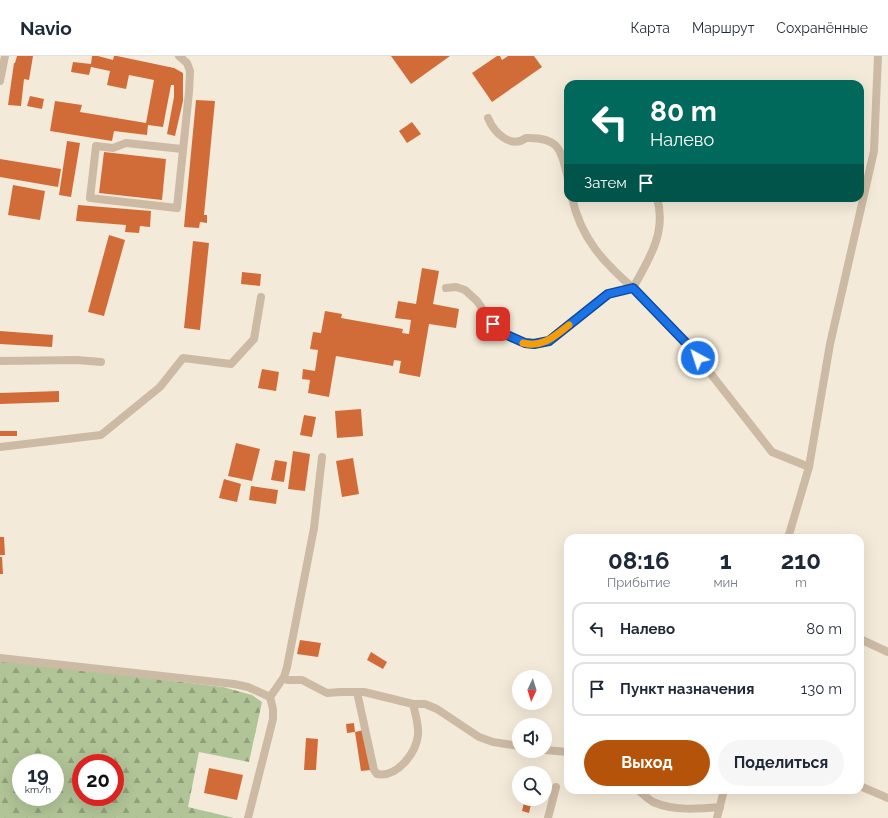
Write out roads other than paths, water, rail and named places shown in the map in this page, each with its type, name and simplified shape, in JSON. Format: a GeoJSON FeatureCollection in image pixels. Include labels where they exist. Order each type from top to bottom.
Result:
{"type":"FeatureCollection","features":[{"type":"Feature","properties":{"kind":"street"},"geometry":{"type":"LineString","coordinates":[[0,81],[5,56]]}},
{"type":"Feature","properties":{"kind":"street"},"geometry":{"type":"LineString","coordinates":[[179,56],[187,63],[190,71],[177,208],[90,198],[96,146],[113,148],[126,143],[182,149]]}},
{"type":"Feature","properties":{"kind":"street"},"geometry":{"type":"LineString","coordinates":[[864,195],[874,151],[878,56]]}},
{"type":"Feature","properties":{"kind":"street"},"geometry":{"type":"LineString","coordinates":[[488,118],[491,127],[506,140],[521,142],[526,138],[530,138],[545,139],[552,142],[557,146],[564,165]]}},
{"type":"Feature","properties":{"kind":"street"},"geometry":{"type":"LineString","coordinates":[[573,202],[576,215],[588,240],[617,273],[689,346],[772,452],[810,467]]}},
{"type":"Feature","properties":{"kind":"street"},"geometry":{"type":"LineString","coordinates":[[446,288],[456,287],[465,290],[477,302],[493,324],[507,335],[525,343],[534,344],[549,341],[608,294],[633,288],[654,247],[660,223],[660,209],[658,202]]}},
{"type":"Feature","properties":{"kind":"street"},"geometry":{"type":"LineString","coordinates":[[789,534],[810,467],[830,344],[862,202]]}},
{"type":"Feature","properties":{"kind":"street"},"geometry":{"type":"LineString","coordinates":[[0,446],[101,435],[160,387],[182,358],[231,364],[254,339],[260,297]]}},
{"type":"Feature","properties":{"kind":"street"},"geometry":{"type":"LineString","coordinates":[[0,361],[76,360],[101,362]]}},
{"type":"Feature","properties":{"kind":"street"},"geometry":{"type":"LineString","coordinates":[[248,818],[273,720],[273,709],[270,697],[284,677],[287,667],[314,528],[322,457]]}},
{"type":"Feature","properties":{"kind":"street"},"geometry":{"type":"LineString","coordinates":[[864,641],[888,652]]}},
{"type":"Feature","properties":{"kind":"street"},"geometry":{"type":"LineString","coordinates":[[0,658],[234,684],[248,687],[270,697]]}},
{"type":"Feature","properties":{"kind":"street"},"geometry":{"type":"LineString","coordinates":[[288,680],[302,680],[327,693],[364,692],[413,704],[425,704],[437,709],[479,737],[493,742],[512,745]]}},
{"type":"Feature","properties":{"kind":"street"},"geometry":{"type":"LineString","coordinates":[[357,692],[374,770],[377,774],[384,775],[399,768],[411,754],[416,744],[418,733],[413,704]]}},
{"type":"Feature","properties":{"kind":"street"},"geometry":{"type":"LineString","coordinates":[[552,751],[564,752]]}},
{"type":"Feature","properties":{"kind":"street"},"geometry":{"type":"LineString","coordinates":[[548,818],[556,787]]}},
{"type":"Feature","properties":{"kind":"street"},"geometry":{"type":"LineString","coordinates":[[864,788],[888,798]]}},
{"type":"Feature","properties":{"kind":"street"},"geometry":{"type":"LineString","coordinates":[[643,794],[653,802],[679,808],[696,809],[720,807]]}},
{"type":"Feature","properties":{"kind":"street"},"geometry":{"type":"LineString","coordinates":[[717,818],[723,794]]}}]}
